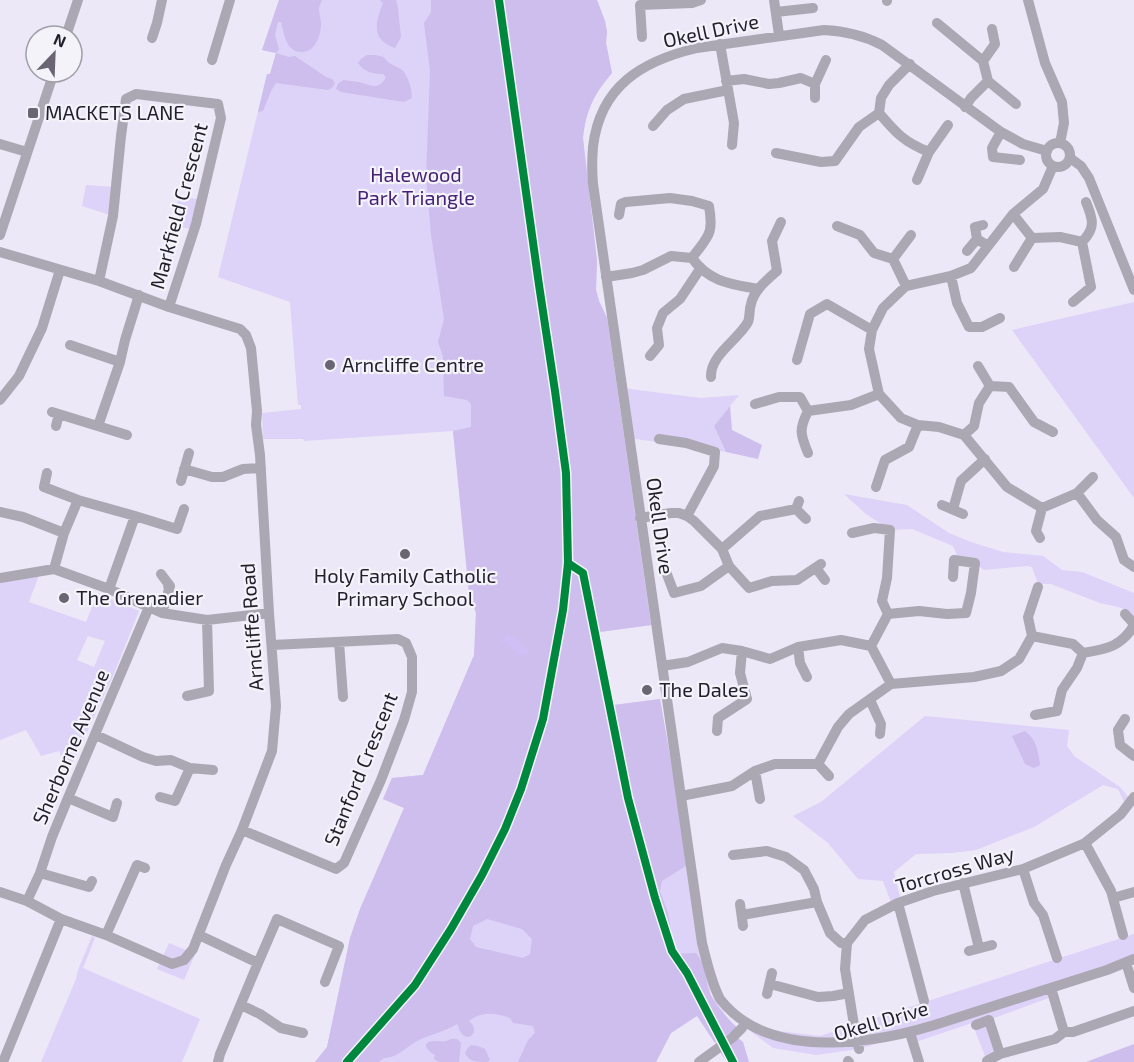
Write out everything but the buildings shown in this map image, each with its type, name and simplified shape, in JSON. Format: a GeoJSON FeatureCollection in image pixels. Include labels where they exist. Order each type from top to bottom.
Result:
{"type":"FeatureCollection","features":[{"type":"Feature","properties":{"kind":"street"},"geometry":{"type":"LineString","coordinates":[[70,24],[78,0]]}},
{"type":"Feature","properties":{"kind":"street"},"geometry":{"type":"LineString","coordinates":[[152,38],[162,0]]}},
{"type":"Feature","properties":{"kind":"street"},"geometry":{"type":"LineString","coordinates":[[212,60],[230,0]]}},
{"type":"Feature","properties":{"kind":"street"},"geometry":{"type":"LineString","coordinates":[[642,37],[637,3],[692,3],[700,0]]}},
{"type":"Feature","properties":{"kind":"street"},"geometry":{"type":"LineString","coordinates":[[774,0],[779,35]]}},
{"type":"Feature","properties":{"kind":"street"},"geometry":{"type":"LineString","coordinates":[[1028,0],[1045,63],[1062,102],[1064,123],[1060,143]]}},
{"type":"Feature","properties":{"kind":"street"},"geometry":{"type":"LineString","coordinates":[[776,12],[813,8]]}},
{"type":"Feature","properties":{"kind":"street"},"geometry":{"type":"LineString","coordinates":[[937,23],[983,61],[988,81],[1016,104]]}},
{"type":"Feature","properties":{"kind":"street"},"geometry":{"type":"LineString","coordinates":[[983,61],[995,44],[992,29]]}},
{"type":"Feature","properties":{"kind":"street","name":"Okell Drive"},"geometry":{"type":"LineString","coordinates":[[761,1042],[742,1028],[726,1010],[715,989],[702,943],[595,205],[592,164],[595,134],[612,95],[621,84],[642,68],[676,53],[720,44],[824,30],[852,33],[882,45],[1001,132],[1023,144],[1047,151]]}},
{"type":"Feature","properties":{"kind":"street"},"geometry":{"type":"LineString","coordinates":[[720,44],[735,123],[732,145]]}},
{"type":"Feature","properties":{"kind":"street"},"geometry":{"type":"LineString","coordinates":[[815,98],[815,84],[826,60]]}},
{"type":"Feature","properties":{"kind":"street"},"geometry":{"type":"LineString","coordinates":[[777,153],[821,162],[835,161],[860,128],[879,113],[881,99],[889,85],[910,64]]}},
{"type":"Feature","properties":{"kind":"street"},"geometry":{"type":"LineString","coordinates":[[653,126],[667,110],[684,99],[744,79],[769,84],[801,78],[815,84]]}},
{"type":"Feature","properties":{"kind":"street"},"geometry":{"type":"LineString","coordinates":[[965,107],[988,81]]}},
{"type":"Feature","properties":{"kind":"street"},"geometry":{"type":"LineString","coordinates":[[0,235],[50,84]]}},
{"type":"Feature","properties":{"kind":"street","name":"Markfield Crescent"},"geometry":{"type":"LineString","coordinates":[[99,281],[114,216],[116,177],[126,99],[136,94],[218,104],[221,118],[196,224],[169,307]]}},
{"type":"Feature","properties":{"kind":"street"},"geometry":{"type":"LineString","coordinates":[[879,113],[896,133],[912,145],[929,152]]}},
{"type":"Feature","properties":{"kind":"street"},"geometry":{"type":"LineString","coordinates":[[917,180],[929,152],[948,125]]}},
{"type":"Feature","properties":{"kind":"street"},"geometry":{"type":"LineString","coordinates":[[1001,132],[992,148],[993,157],[1020,160]]}},
{"type":"Feature","properties":{"kind":"street"},"geometry":{"type":"LineString","coordinates":[[1060,143],[1067,146],[1069,161],[1064,166],[1053,166],[1047,158],[1047,151],[1052,145],[1060,143]]}},
{"type":"Feature","properties":{"kind":"street"},"geometry":{"type":"LineString","coordinates":[[0,144],[27,152]]}},
{"type":"Feature","properties":{"kind":"street"},"geometry":{"type":"LineString","coordinates":[[1070,158],[1082,166],[1089,178],[1134,290]]}},
{"type":"Feature","properties":{"kind":"street"},"geometry":{"type":"LineString","coordinates":[[1042,508],[1007,487],[964,435],[939,427],[918,425],[901,418],[879,394],[869,349],[872,330],[883,308],[906,286],[951,276],[971,268],[1013,214],[1043,189],[1053,166]]}},
{"type":"Feature","properties":{"kind":"street"},"geometry":{"type":"LineString","coordinates":[[619,205],[626,202],[670,198],[709,206],[711,234],[692,258]]}},
{"type":"Feature","properties":{"kind":"street"},"geometry":{"type":"LineString","coordinates":[[1082,242],[1089,235],[1092,222],[1091,212],[1086,202]]}},
{"type":"Feature","properties":{"kind":"street"},"geometry":{"type":"LineString","coordinates":[[1013,214],[1032,238]]}},
{"type":"Feature","properties":{"kind":"street"},"geometry":{"type":"LineString","coordinates":[[711,377],[711,370],[719,356],[748,322],[751,303],[758,289],[777,271],[772,241],[782,222]]}},
{"type":"Feature","properties":{"kind":"street"},"geometry":{"type":"LineString","coordinates":[[982,225],[975,227],[977,239],[988,246]]}},
{"type":"Feature","properties":{"kind":"street"},"geometry":{"type":"LineString","coordinates":[[837,226],[860,235],[874,253],[893,259],[906,286]]}},
{"type":"Feature","properties":{"kind":"street"},"geometry":{"type":"LineString","coordinates":[[893,259],[911,235]]}},
{"type":"Feature","properties":{"kind":"street"},"geometry":{"type":"LineString","coordinates":[[1032,238],[1060,237],[1082,242]]}},
{"type":"Feature","properties":{"kind":"street"},"geometry":{"type":"LineString","coordinates":[[1014,267],[1032,238]]}},
{"type":"Feature","properties":{"kind":"street"},"geometry":{"type":"LineString","coordinates":[[967,251],[977,239]]}},
{"type":"Feature","properties":{"kind":"street"},"geometry":{"type":"LineString","coordinates":[[1073,302],[1091,287],[1082,242]]}},
{"type":"Feature","properties":{"kind":"street","name":"Arncliffe Road"},"geometry":{"type":"LineString","coordinates":[[0,252],[99,281],[169,307],[240,329],[246,335],[251,348],[257,411],[268,613],[276,706],[272,751],[193,950],[184,960],[172,964],[106,935],[61,919],[27,901],[0,892]]}},
{"type":"Feature","properties":{"kind":"street"},"geometry":{"type":"LineString","coordinates":[[606,277],[644,270],[671,256],[692,258],[700,269],[724,283],[758,289]]}},
{"type":"Feature","properties":{"kind":"street"},"geometry":{"type":"LineString","coordinates":[[650,356],[659,345],[657,328],[663,313],[680,299],[700,269]]}},
{"type":"Feature","properties":{"kind":"street"},"geometry":{"type":"LineString","coordinates":[[0,399],[19,376],[42,328],[60,270]]}},
{"type":"Feature","properties":{"kind":"street"},"geometry":{"type":"LineString","coordinates":[[951,276],[957,303],[969,327],[982,327],[1000,318]]}},
{"type":"Feature","properties":{"kind":"street"},"geometry":{"type":"LineString","coordinates":[[98,426],[139,296]]}},
{"type":"Feature","properties":{"kind":"street"},"geometry":{"type":"LineString","coordinates":[[797,360],[810,314],[827,304],[872,330]]}},
{"type":"Feature","properties":{"kind":"street"},"geometry":{"type":"LineString","coordinates":[[70,345],[120,362]]}},
{"type":"Feature","properties":{"kind":"street"},"geometry":{"type":"LineString","coordinates":[[978,366],[990,386]]}},
{"type":"Feature","properties":{"kind":"street"},"geometry":{"type":"LineString","coordinates":[[990,386],[1009,387],[1034,422],[1053,432]]}},
{"type":"Feature","properties":{"kind":"street"},"geometry":{"type":"LineString","coordinates":[[964,435],[974,426],[979,403],[990,386]]}},
{"type":"Feature","properties":{"kind":"street"},"geometry":{"type":"LineString","coordinates":[[808,411],[851,405],[879,394]]}},
{"type":"Feature","properties":{"kind":"street"},"geometry":{"type":"LineString","coordinates":[[755,405],[779,397],[800,397],[808,411]]}},
{"type":"Feature","properties":{"kind":"street"},"geometry":{"type":"LineString","coordinates":[[808,411],[802,423],[801,435],[808,453]]}},
{"type":"Feature","properties":{"kind":"street"},"geometry":{"type":"LineString","coordinates":[[56,426],[56,413],[127,435]]}},
{"type":"Feature","properties":{"kind":"street"},"geometry":{"type":"LineString","coordinates":[[876,487],[885,460],[909,447],[918,425]]}},
{"type":"Feature","properties":{"kind":"street"},"geometry":{"type":"LineString","coordinates":[[659,439],[686,443],[715,452],[714,466],[687,516]]}},
{"type":"Feature","properties":{"kind":"street"},"geometry":{"type":"LineString","coordinates":[[181,481],[189,453]]}},
{"type":"Feature","properties":{"kind":"street"},"geometry":{"type":"LineString","coordinates":[[942,505],[958,511],[961,481],[985,459]]}},
{"type":"Feature","properties":{"kind":"street"},"geometry":{"type":"LineString","coordinates":[[184,469],[212,477],[223,477],[243,469],[261,468]]}},
{"type":"Feature","properties":{"kind":"street"},"geometry":{"type":"LineString","coordinates":[[47,473],[44,487],[78,500],[177,529],[184,509]]}},
{"type":"Feature","properties":{"kind":"street"},"geometry":{"type":"LineString","coordinates":[[1042,508],[1077,493],[1093,477]]}},
{"type":"Feature","properties":{"kind":"street"},"geometry":{"type":"LineString","coordinates":[[1077,493],[1098,520],[1116,537],[1124,560],[1134,567]]}},
{"type":"Feature","properties":{"kind":"street"},"geometry":{"type":"LineString","coordinates":[[54,568],[64,533],[78,500]]}},
{"type":"Feature","properties":{"kind":"street"},"geometry":{"type":"LineString","coordinates":[[722,549],[760,516],[797,505],[806,519]]}},
{"type":"Feature","properties":{"kind":"street"},"geometry":{"type":"LineString","coordinates":[[1040,538],[1036,531],[1042,508]]}},
{"type":"Feature","properties":{"kind":"street"},"geometry":{"type":"LineString","coordinates":[[0,512],[22,517],[64,533]]}},
{"type":"Feature","properties":{"kind":"street"},"geometry":{"type":"LineString","coordinates":[[640,518],[670,513],[687,516],[722,549],[729,566],[749,588],[772,581],[797,580],[818,566],[825,580]]}},
{"type":"Feature","properties":{"kind":"street"},"geometry":{"type":"LineString","coordinates":[[109,589],[135,516]]}},
{"type":"Feature","properties":{"kind":"street"},"geometry":{"type":"LineString","coordinates":[[852,533],[874,528],[890,530],[887,578],[882,602],[888,614]]}},
{"type":"Feature","properties":{"kind":"street"},"geometry":{"type":"LineString","coordinates":[[888,614],[919,611],[947,614],[966,612],[975,562],[954,560],[952,577]]}},
{"type":"Feature","properties":{"kind":"street"},"geometry":{"type":"LineString","coordinates":[[665,569],[672,597],[701,586],[729,566]]}},
{"type":"Feature","properties":{"kind":"street"},"geometry":{"type":"LineString","coordinates":[[0,579],[54,568],[162,613],[207,620],[268,613]]}},
{"type":"Feature","properties":{"kind":"street"},"geometry":{"type":"LineString","coordinates":[[161,574],[169,586],[162,613]]}},
{"type":"Feature","properties":{"kind":"street"},"geometry":{"type":"LineString","coordinates":[[818,764],[838,727],[849,714],[891,684],[974,677],[1001,671],[1019,658],[1032,636],[1028,618],[1038,587]]}},
{"type":"Feature","properties":{"kind":"street","name":"Sherborne Avenue"},"geometry":{"type":"LineString","coordinates":[[27,901],[149,607]]}},
{"type":"Feature","properties":{"kind":"street"},"geometry":{"type":"LineString","coordinates":[[871,646],[888,614]]}},
{"type":"Feature","properties":{"kind":"street"},"geometry":{"type":"LineString","coordinates":[[1083,653],[1121,642],[1134,625],[1125,614]]}},
{"type":"Feature","properties":{"kind":"street"},"geometry":{"type":"LineString","coordinates":[[187,696],[209,691],[207,620]]}},
{"type":"Feature","properties":{"kind":"street"},"geometry":{"type":"LineString","coordinates":[[1032,636],[1073,644],[1083,653]]}},
{"type":"Feature","properties":{"kind":"street","name":"Stanford Crescent"},"geometry":{"type":"LineString","coordinates":[[242,830],[336,869],[344,863],[381,780],[412,692],[412,657],[406,643],[398,639],[272,645]]}},
{"type":"Feature","properties":{"kind":"street"},"geometry":{"type":"LineString","coordinates":[[662,666],[688,662],[722,648],[770,659],[798,647],[841,640],[871,646]]}},
{"type":"Feature","properties":{"kind":"street"},"geometry":{"type":"LineString","coordinates":[[339,642],[343,697]]}},
{"type":"Feature","properties":{"kind":"street"},"geometry":{"type":"LineString","coordinates":[[871,646],[891,684]]}},
{"type":"Feature","properties":{"kind":"street"},"geometry":{"type":"LineString","coordinates":[[798,647],[800,663],[807,676]]}},
{"type":"Feature","properties":{"kind":"street"},"geometry":{"type":"LineString","coordinates":[[717,731],[718,718],[747,699],[740,673],[742,651]]}},
{"type":"Feature","properties":{"kind":"street"},"geometry":{"type":"LineString","coordinates":[[1035,715],[1059,715],[1062,690],[1077,668],[1083,653]]}},
{"type":"Feature","properties":{"kind":"street"},"geometry":{"type":"LineString","coordinates":[[870,700],[881,724],[880,734]]}},
{"type":"Feature","properties":{"kind":"street"},"geometry":{"type":"LineString","coordinates":[[1125,719],[1118,730],[1120,745],[1134,756]]}},
{"type":"Feature","properties":{"kind":"street"},"geometry":{"type":"LineString","coordinates":[[96,735],[156,761],[171,760],[190,768],[213,770]]}},
{"type":"Feature","properties":{"kind":"street"},"geometry":{"type":"LineString","coordinates":[[681,796],[732,786],[755,771],[775,764],[818,764],[829,776]]}},
{"type":"Feature","properties":{"kind":"street"},"geometry":{"type":"LineString","coordinates":[[160,797],[175,801],[190,768]]}},
{"type":"Feature","properties":{"kind":"street"},"geometry":{"type":"LineString","coordinates":[[755,771],[760,799]]}},
{"type":"Feature","properties":{"kind":"street","name":"Torcross Way"},"geometry":{"type":"LineString","coordinates":[[847,943],[865,920],[898,903],[933,891],[1023,869],[1085,843],[1121,814],[1134,797]]}},
{"type":"Feature","properties":{"kind":"street"},"geometry":{"type":"LineString","coordinates":[[68,798],[113,817],[117,803]]}},
{"type":"Feature","properties":{"kind":"street"},"geometry":{"type":"LineString","coordinates":[[1085,843],[1104,876],[1113,898],[1123,935]]}},
{"type":"Feature","properties":{"kind":"street"},"geometry":{"type":"LineString","coordinates":[[733,855],[767,851],[786,857],[804,870],[814,889],[830,933],[841,943],[847,943],[845,969],[859,1049]]}},
{"type":"Feature","properties":{"kind":"street"},"geometry":{"type":"LineString","coordinates":[[106,935],[137,864],[145,868]]}},
{"type":"Feature","properties":{"kind":"street"},"geometry":{"type":"LineString","coordinates":[[1023,869],[1034,903],[1043,915],[1057,958]]}},
{"type":"Feature","properties":{"kind":"street"},"geometry":{"type":"LineString","coordinates":[[40,873],[89,887],[92,881]]}},
{"type":"Feature","properties":{"kind":"street"},"geometry":{"type":"LineString","coordinates":[[963,883],[974,950],[992,945]]}},
{"type":"Feature","properties":{"kind":"street"},"geometry":{"type":"LineString","coordinates":[[1113,898],[1134,892]]}},
{"type":"Feature","properties":{"kind":"street"},"geometry":{"type":"LineString","coordinates":[[742,915],[818,902]]}},
{"type":"Feature","properties":{"kind":"street"},"geometry":{"type":"LineString","coordinates":[[898,903],[924,1001]]}},
{"type":"Feature","properties":{"kind":"street"},"geometry":{"type":"LineString","coordinates":[[266,915],[339,946],[325,982]]}},
{"type":"Feature","properties":{"kind":"street"},"geometry":{"type":"LineString","coordinates":[[3,1062],[61,919]]}},
{"type":"Feature","properties":{"kind":"street"},"geometry":{"type":"LineString","coordinates":[[218,1062],[277,919]]}},
{"type":"Feature","properties":{"kind":"street"},"geometry":{"type":"LineString","coordinates":[[199,935],[258,963]]}},
{"type":"Feature","properties":{"kind":"street","name":"Okell Drive"},"geometry":{"type":"LineString","coordinates":[[846,1059],[859,1049],[1107,970],[1134,959]]}},
{"type":"Feature","properties":{"kind":"street"},"geometry":{"type":"LineString","coordinates":[[1128,969],[1134,988]]}},
{"type":"Feature","properties":{"kind":"street"},"geometry":{"type":"LineString","coordinates":[[770,984],[818,997],[849,993]]}},
{"type":"Feature","properties":{"kind":"street"},"geometry":{"type":"LineString","coordinates":[[1051,988],[1064,1032]]}},
{"type":"Feature","properties":{"kind":"street"},"geometry":{"type":"LineString","coordinates":[[240,1005],[260,1014],[280,1028],[303,1033]]}},
{"type":"Feature","properties":{"kind":"street"},"geometry":{"type":"LineString","coordinates":[[987,1061],[1000,1054],[1055,1039],[1064,1032],[1073,1032],[1134,1011]]}},
{"type":"Feature","properties":{"kind":"street"},"geometry":{"type":"LineString","coordinates":[[976,1025],[989,1020],[1000,1054]]}},
{"type":"Feature","properties":{"kind":"street"},"geometry":{"type":"LineString","coordinates":[[699,1062],[742,1028]]}},
{"type":"Feature","properties":{"kind":"street"},"geometry":{"type":"LineString","coordinates":[[910,1033],[919,1062]]}},
{"type":"Feature","properties":{"kind":"green space","name":"Halewood Park Triangle"},"geometry":{"type":"Polygon","coordinates":[[[279,0],[597,0],[605,21],[606,43],[612,73],[592,103],[586,119],[583,138],[597,261],[596,290],[607,318],[651,625],[600,632],[614,705],[660,699],[711,995],[732,1024],[738,1028],[715,1043],[697,1016],[671,1033],[656,1062],[315,1062],[327,1047],[350,938],[360,909],[404,808],[383,799],[392,778],[423,775],[474,656],[476,612],[469,593],[453,431],[304,441],[303,439],[263,439],[262,413],[301,409],[301,405],[298,405],[290,302],[218,277],[267,74],[270,74],[276,53],[262,50],[279,0]]]}},
{"type":"Feature","properties":{"kind":"green space"},"geometry":{"type":"Polygon","coordinates":[[[86,185],[115,187],[113,216],[82,206],[86,185]]]}},
{"type":"Feature","properties":{"kind":"green space"},"geometry":{"type":"Polygon","coordinates":[[[179,195],[201,200],[194,230],[173,225],[179,195]]]}},
{"type":"Feature","properties":{"kind":"green space"},"geometry":{"type":"Polygon","coordinates":[[[1134,302],[1134,498],[1012,330],[1134,302]]]}},
{"type":"Feature","properties":{"kind":"green space"},"geometry":{"type":"Polygon","coordinates":[[[622,388],[701,398],[739,395],[714,426],[726,452],[629,438],[622,388]]]}},
{"type":"Feature","properties":{"kind":"green space"},"geometry":{"type":"Polygon","coordinates":[[[844,494],[907,505],[949,533],[971,542],[1003,552],[1043,556],[1062,570],[1082,572],[1134,593],[1134,620],[1122,608],[1100,603],[1051,584],[1038,584],[1032,567],[984,570],[975,563],[959,560],[953,546],[912,529],[890,530],[866,514],[844,494]]]}},
{"type":"Feature","properties":{"kind":"green space"},"geometry":{"type":"Polygon","coordinates":[[[39,575],[29,602],[86,622],[98,593],[139,611],[113,676],[68,773],[59,751],[41,756],[26,730],[0,740],[0,583],[39,575]],[[88,636],[77,660],[94,667],[105,641],[88,636]]]}},
{"type":"Feature","properties":{"kind":"green space"},"geometry":{"type":"Polygon","coordinates":[[[925,716],[1069,730],[1067,746],[1074,756],[1120,787],[1130,799],[1126,806],[1118,789],[1103,785],[1034,827],[976,850],[916,854],[894,872],[901,902],[892,905],[883,881],[858,879],[828,843],[793,816],[821,802],[925,716]]]}},
{"type":"Feature","properties":{"kind":"green space"},"geometry":{"type":"Polygon","coordinates":[[[1134,934],[1134,959],[1052,988],[1054,996],[989,1020],[1000,1054],[987,1061],[972,1023],[913,1043],[910,1033],[859,1049],[816,1055],[773,1048],[734,1019],[779,1031],[820,1036],[1134,934]]]}},
{"type":"Feature","properties":{"kind":"green space"},"geometry":{"type":"Polygon","coordinates":[[[92,936],[95,938],[83,968],[200,1019],[182,1062],[41,1062],[92,936]]]}},
{"type":"Feature","properties":{"kind":"green space"},"geometry":{"type":"Polygon","coordinates":[[[169,943],[196,952],[184,980],[157,969],[169,943]]]}},
{"type":"Feature","properties":{"kind":"shaded area"},"geometry":{"type":"Polygon","coordinates":[[[279,0],[322,0],[319,9],[320,33],[310,50],[301,52],[292,49],[286,41],[281,22],[278,22],[275,35],[279,49],[276,53],[262,50],[279,0]]]}},
{"type":"Feature","properties":{"kind":"shaded area"},"geometry":{"type":"Polygon","coordinates":[[[381,0],[396,0],[401,37],[395,48],[382,40],[377,30],[383,3],[381,0]]]}},
{"type":"Feature","properties":{"kind":"shaded area","name":"Halewood Park Triangle"},"geometry":{"type":"Polygon","coordinates":[[[431,0],[597,0],[605,21],[606,43],[612,73],[592,103],[586,119],[583,138],[597,261],[596,290],[607,318],[651,625],[600,632],[614,705],[660,699],[689,864],[662,881],[660,891],[668,913],[675,954],[696,953],[702,962],[712,998],[738,1028],[715,1043],[697,1016],[671,1033],[656,1062],[518,1062],[528,1040],[535,1033],[533,1026],[513,1023],[510,1018],[489,1014],[469,1021],[474,1028],[470,1036],[464,1036],[457,1024],[417,1041],[379,1062],[315,1062],[327,1047],[350,938],[360,909],[404,808],[383,799],[392,778],[423,775],[474,655],[476,613],[469,593],[453,431],[471,427],[471,404],[467,400],[444,396],[443,356],[438,342],[444,319],[431,235],[426,176],[430,71],[424,23],[431,12],[431,0]],[[487,919],[473,926],[470,939],[476,947],[523,958],[530,954],[532,939],[522,929],[487,919]]]}},
{"type":"Feature","properties":{"kind":"shaded area"},"geometry":{"type":"Polygon","coordinates":[[[276,53],[289,57],[295,56],[332,79],[335,83],[333,87],[328,90],[276,83],[263,111],[258,112],[267,74],[270,74],[276,53]]]}},
{"type":"Feature","properties":{"kind":"shaded area"},"geometry":{"type":"Polygon","coordinates":[[[367,55],[384,57],[401,69],[409,82],[412,98],[404,102],[341,92],[336,89],[343,80],[374,86],[381,84],[386,77],[383,74],[369,72],[358,63],[367,55]]]}},
{"type":"Feature","properties":{"kind":"shaded area"},"geometry":{"type":"Polygon","coordinates":[[[730,406],[732,430],[762,445],[758,459],[726,452],[714,426],[730,406]]]}},
{"type":"Feature","properties":{"kind":"shaded area"},"geometry":{"type":"Polygon","coordinates":[[[508,634],[531,654],[519,655],[508,644],[500,641],[508,634]]]}},
{"type":"Feature","properties":{"kind":"shaded area"},"geometry":{"type":"Polygon","coordinates":[[[1025,731],[1032,738],[1038,750],[1040,765],[1034,768],[1025,764],[1012,736],[1025,731]]]}},
{"type":"Feature","properties":{"kind":"shaded area"},"geometry":{"type":"Polygon","coordinates":[[[738,1038],[743,1042],[749,1062],[727,1062],[720,1052],[738,1038]]]}},
{"type":"Feature","properties":{"kind":"shaded area"},"geometry":{"type":"Polygon","coordinates":[[[457,1039],[461,1043],[459,1062],[439,1062],[434,1059],[435,1055],[426,1047],[426,1044],[432,1041],[457,1039]]]}},
{"type":"Feature","properties":{"kind":"shaded area"},"geometry":{"type":"Polygon","coordinates":[[[1134,1044],[1134,1062],[1086,1062],[1134,1044]]]}},
{"type":"Feature","properties":{"kind":"shaded area"},"geometry":{"type":"Polygon","coordinates":[[[471,1045],[485,1049],[490,1060],[480,1062],[469,1058],[465,1053],[471,1045]]]}},
{"type":"Feature","properties":{"kind":"cycle path"},"geometry":{"type":"LineString","coordinates":[[347,1062],[415,985],[451,929],[505,829],[521,789],[543,719],[563,610],[568,563],[566,473],[499,0]]}},
{"type":"Feature","properties":{"kind":"cycle path"},"geometry":{"type":"LineString","coordinates":[[568,563],[583,573],[628,798],[672,951],[687,973],[733,1062]]}},
{"type":"Feature","properties":{"kind":"place","name":"MACKETS LANE"},"geometry":{"type":"Point","coordinates":[33,113]}},
{"type":"Feature","properties":{"kind":"place","name":"Arncliffe Centre"},"geometry":{"type":"Point","coordinates":[330,365]}},
{"type":"Feature","properties":{"kind":"place","name":"Holy Family Catholic Primary School"},"geometry":{"type":"Point","coordinates":[405,554]}},
{"type":"Feature","properties":{"kind":"place","name":"The Grenadier"},"geometry":{"type":"Point","coordinates":[64,598]}},
{"type":"Feature","properties":{"kind":"place","name":"The Dales"},"geometry":{"type":"Point","coordinates":[647,690]}}]}
